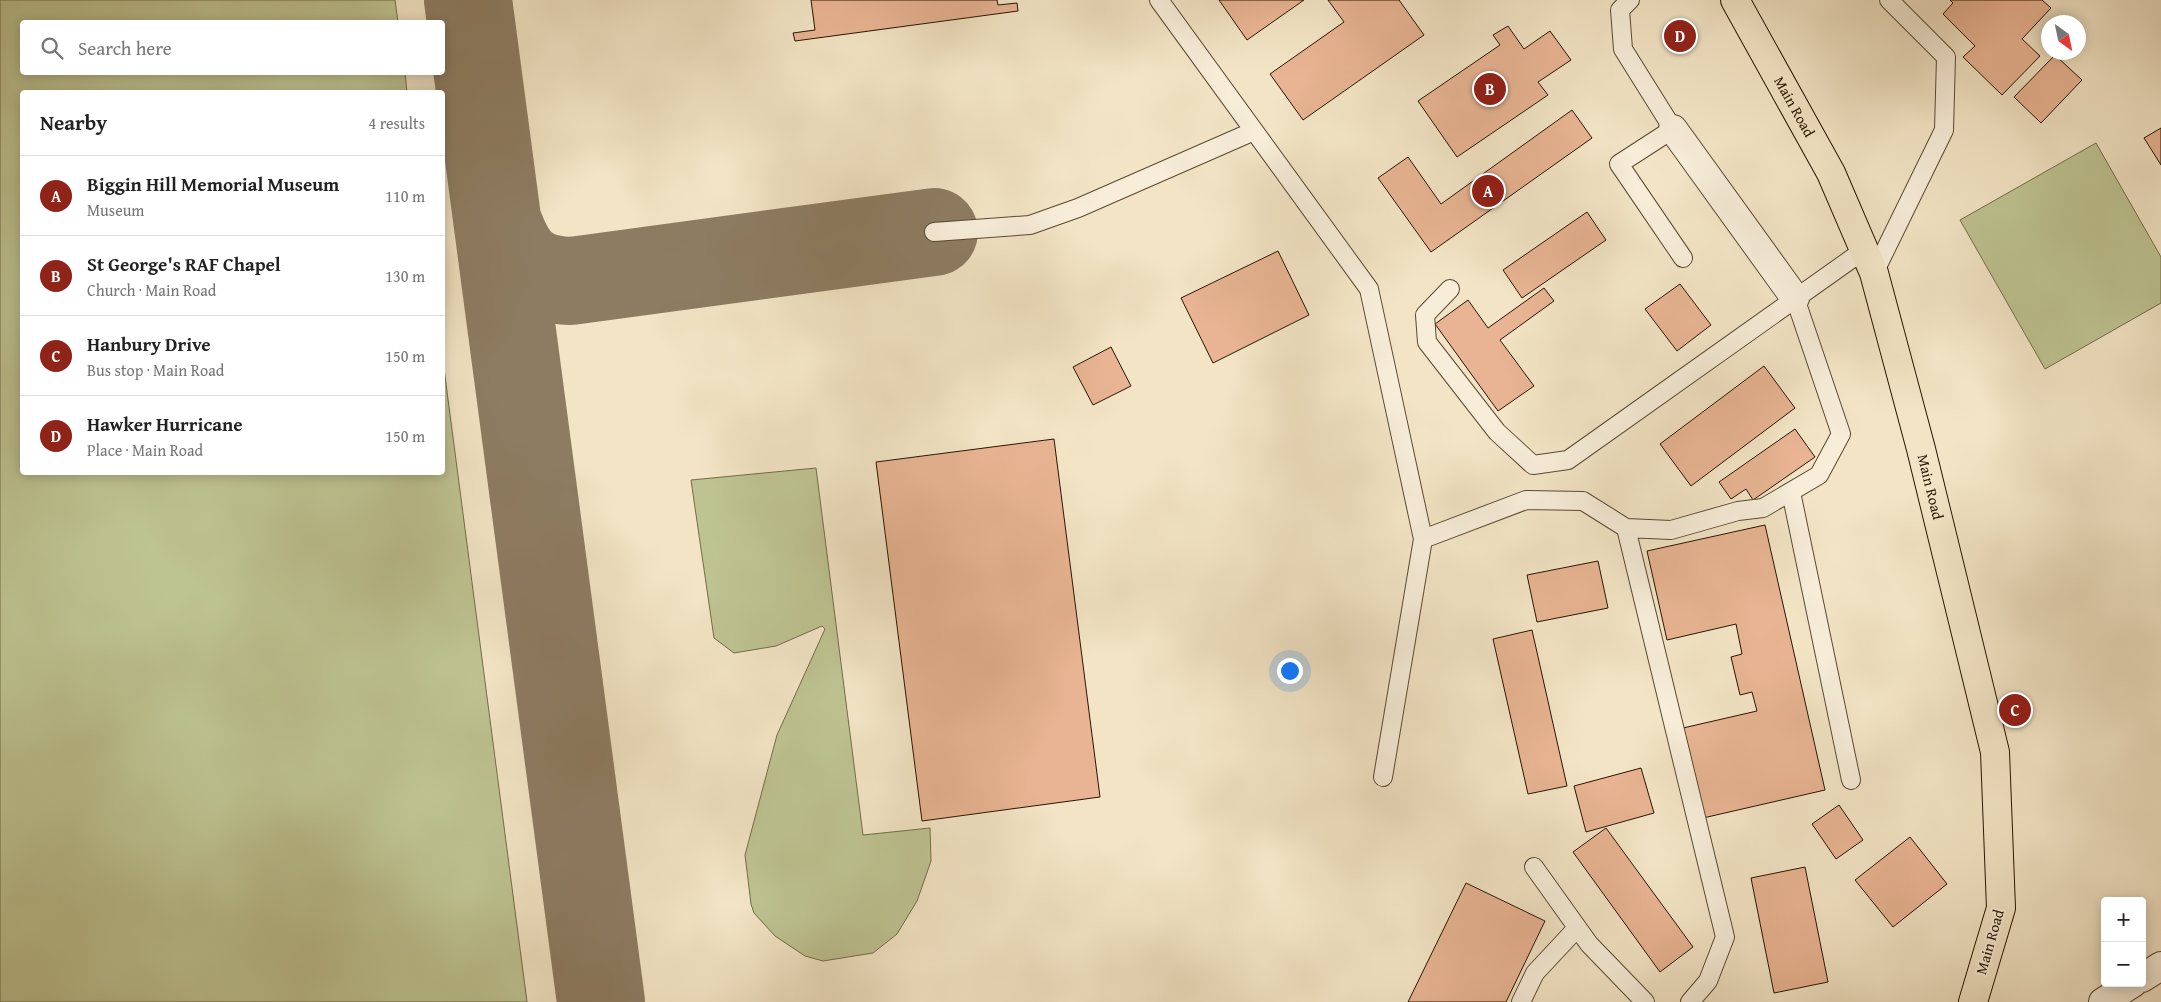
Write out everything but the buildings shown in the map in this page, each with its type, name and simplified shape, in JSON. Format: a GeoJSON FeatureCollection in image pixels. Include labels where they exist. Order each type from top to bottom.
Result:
{"type":"FeatureCollection","features":[{"type":"Feature","properties":{"kind":"main road","name":"Main Road"},"geometry":{"type":"LineString","coordinates":[[1734,0],[1831,173],[1869,261],[1921,448],[1995,752],[2001,908],[1973,1002]]}},
{"type":"Feature","properties":{"kind":"street"},"geometry":{"type":"LineString","coordinates":[[1673,129],[1795,298]]}},
{"type":"Feature","properties":{"kind":"street"},"geometry":{"type":"LineString","coordinates":[[2146,975],[2161,966]]}},
{"type":"Feature","properties":{"kind":"street"},"geometry":{"type":"LineString","coordinates":[[2103,1002],[2127,987]]}},
{"type":"Feature","properties":{"kind":"lane"},"geometry":{"type":"LineString","coordinates":[[1159,0],[1369,288],[1423,539],[1383,778]]}},
{"type":"Feature","properties":{"kind":"lane"},"geometry":{"type":"LineString","coordinates":[[1630,0],[1620,10],[1623,49],[1673,129],[1619,164],[1683,258]]}},
{"type":"Feature","properties":{"kind":"lane"},"geometry":{"type":"LineString","coordinates":[[1450,288],[1425,315],[1428,342],[1497,432],[1533,465],[1568,460],[1795,298],[1869,261],[1944,130],[1946,57],[1889,0]]}},
{"type":"Feature","properties":{"kind":"lane"},"geometry":{"type":"LineString","coordinates":[[934,232],[1030,225],[1078,208],[1254,131]]}},
{"type":"Feature","properties":{"kind":"lane"},"geometry":{"type":"LineString","coordinates":[[1423,539],[1526,500],[1582,501],[1626,528],[1671,530],[1738,511],[1763,508],[1819,475],[1841,434],[1795,298]]}},
{"type":"Feature","properties":{"kind":"lane"},"geometry":{"type":"LineString","coordinates":[[1791,492],[1851,780]]}},
{"type":"Feature","properties":{"kind":"lane"},"geometry":{"type":"LineString","coordinates":[[1626,528],[1725,937],[1708,981],[1690,1002]]}},
{"type":"Feature","properties":{"kind":"lane"},"geometry":{"type":"LineString","coordinates":[[1534,867],[1589,944],[1645,1002]]}},
{"type":"Feature","properties":{"kind":"lane"},"geometry":{"type":"LineString","coordinates":[[1521,1002],[1535,972],[1577,928]]}},
{"type":"Feature","properties":{"kind":"green space"},"geometry":{"type":"Polygon","coordinates":[[[0,0],[395,0],[398,20],[20,20],[20,75],[405,75],[407,90],[20,90],[20,475],[445,475],[445,376],[527,1002],[0,1002],[0,0]]]}},
{"type":"Feature","properties":{"kind":"green space"},"geometry":{"type":"Polygon","coordinates":[[[2096,143],[2161,257],[2161,303],[2045,369],[1960,220],[2096,143]]]}},
{"type":"Feature","properties":{"kind":"green space"},"geometry":{"type":"Polygon","coordinates":[[[816,468],[863,835],[930,828],[931,861],[917,901],[897,934],[873,953],[823,961],[805,956],[775,936],[754,913],[751,904],[745,855],[777,735],[825,629],[822,626],[776,646],[734,653],[714,638],[691,480],[816,468]]]}},
{"type":"Feature","properties":{"kind":"taxiway"},"geometry":{"type":"LineString","coordinates":[[468,0],[601,1002]]}},
{"type":"Feature","properties":{"kind":"taxiway"},"geometry":{"type":"LineString","coordinates":[[497,220],[509,247],[523,266],[543,277],[571,281],[934,232]]}},
{"type":"Feature","properties":{"kind":"place","name":"Hawker Hurricane"},"geometry":{"type":"Point","coordinates":[1680,36]}},
{"type":"Feature","properties":{"kind":"place","name":"St George's RAF Chapel"},"geometry":{"type":"Point","coordinates":[1490,89]}},
{"type":"Feature","properties":{"kind":"place","name":"Biggin Hill Memorial Museum"},"geometry":{"type":"Point","coordinates":[1488,191]}},
{"type":"Feature","properties":{"kind":"place","name":"Hanbury Drive"},"geometry":{"type":"Point","coordinates":[2015,710]}}]}
